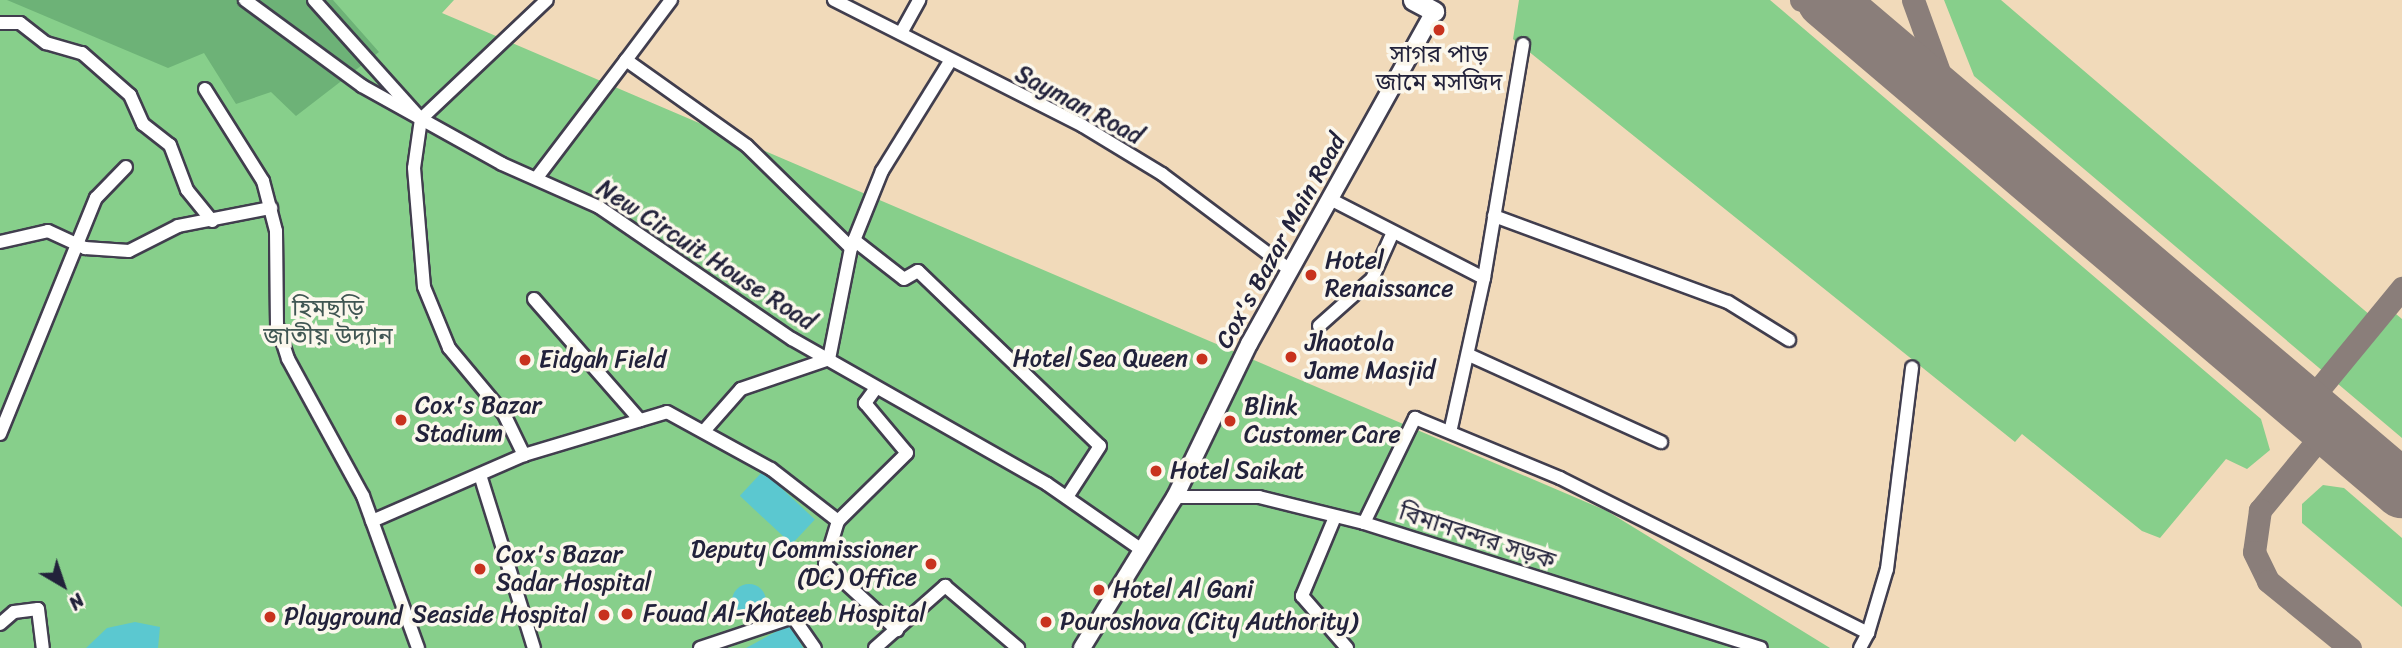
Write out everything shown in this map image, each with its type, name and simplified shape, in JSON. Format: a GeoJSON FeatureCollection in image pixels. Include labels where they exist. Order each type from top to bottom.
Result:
{"type":"FeatureCollection","features":[{"type":"Feature","properties":{"kind":"highway"},"geometry":{"type":"LineString","coordinates":[[1413,0],[1438,5]]}},
{"type":"Feature","properties":{"kind":"main road","name":"Cox's Bazar Main Road"},"geometry":{"type":"LineString","coordinates":[[1082,648],[1175,497],[1290,270],[1438,5]]}},
{"type":"Feature","properties":{"kind":"street","name":"New Circuit House Road"},"geometry":{"type":"LineString","coordinates":[[246,0],[362,86],[421,119],[621,220],[829,359],[1067,498],[1142,550]]}},
{"type":"Feature","properties":{"kind":"street"},"geometry":{"type":"LineString","coordinates":[[314,0],[421,119]]}},
{"type":"Feature","properties":{"kind":"street"},"geometry":{"type":"LineString","coordinates":[[524,455],[504,414],[449,348],[424,286],[414,168],[421,119],[547,0]]}},
{"type":"Feature","properties":{"kind":"street"},"geometry":{"type":"LineString","coordinates":[[538,176],[671,0]]}},
{"type":"Feature","properties":{"kind":"street","name":"Sayman Road"},"geometry":{"type":"LineString","coordinates":[[834,0],[901,33],[949,63],[1083,126],[1162,174],[1290,270]]}},
{"type":"Feature","properties":{"kind":"street"},"geometry":{"type":"LineString","coordinates":[[901,33],[919,0]]}},
{"type":"Feature","properties":{"kind":"street"},"geometry":{"type":"LineString","coordinates":[[0,23],[20,23],[46,43],[82,53],[130,95],[143,124],[170,145],[187,190],[212,221]]}},
{"type":"Feature","properties":{"kind":"street"},"geometry":{"type":"LineString","coordinates":[[1451,428],[1484,278],[1524,44]]}},
{"type":"Feature","properties":{"kind":"street"},"geometry":{"type":"LineString","coordinates":[[626,60],[711,126],[736,137],[853,244],[904,279],[918,271],[1100,446],[1067,498]]}},
{"type":"Feature","properties":{"kind":"street"},"geometry":{"type":"LineString","coordinates":[[704,431],[741,389],[829,359],[853,244],[882,171],[949,63]]}},
{"type":"Feature","properties":{"kind":"street"},"geometry":{"type":"LineString","coordinates":[[205,89],[253,158],[271,208],[277,325],[288,359],[323,413],[372,521],[418,648]]}},
{"type":"Feature","properties":{"kind":"street"},"geometry":{"type":"LineString","coordinates":[[0,434],[79,247],[96,198],[126,167]]}},
{"type":"Feature","properties":{"kind":"street"},"geometry":{"type":"LineString","coordinates":[[1330,199],[1484,278]]}},
{"type":"Feature","properties":{"kind":"street"},"geometry":{"type":"LineString","coordinates":[[0,242],[48,231],[79,247],[129,251],[178,226],[271,208]]}},
{"type":"Feature","properties":{"kind":"street"},"geometry":{"type":"LineString","coordinates":[[1494,216],[1728,302],[1788,340]]}},
{"type":"Feature","properties":{"kind":"street"},"geometry":{"type":"LineString","coordinates":[[1319,326],[1372,279],[1393,232]]}},
{"type":"Feature","properties":{"kind":"street"},"geometry":{"type":"LineString","coordinates":[[534,299],[640,420]]}},
{"type":"Feature","properties":{"kind":"street"},"geometry":{"type":"LineString","coordinates":[[1469,355],[1661,442]]}},
{"type":"Feature","properties":{"kind":"street"},"geometry":{"type":"LineString","coordinates":[[1860,648],[1868,633],[1887,569],[1912,368]]}},
{"type":"Feature","properties":{"kind":"street"},"geometry":{"type":"LineString","coordinates":[[876,388],[865,403],[907,452],[838,522],[825,564],[897,630]]}},
{"type":"Feature","properties":{"kind":"street"},"geometry":{"type":"LineString","coordinates":[[372,521],[481,478],[524,455],[667,412],[771,469],[838,522]]}},
{"type":"Feature","properties":{"kind":"street"},"geometry":{"type":"LineString","coordinates":[[1364,523],[1415,418],[1451,428],[1868,633]]}},
{"type":"Feature","properties":{"kind":"street"},"geometry":{"type":"LineString","coordinates":[[481,478],[534,648]]}},
{"type":"Feature","properties":{"kind":"street","name":"বিমানবন্দর সড়ক"},"geometry":{"type":"LineString","coordinates":[[1175,497],[1259,497],[1364,523],[1761,648]]}},
{"type":"Feature","properties":{"kind":"street"},"geometry":{"type":"LineString","coordinates":[[1335,517],[1302,596],[1347,648]]}},
{"type":"Feature","properties":{"kind":"street"},"geometry":{"type":"LineString","coordinates":[[875,648],[945,586],[1018,648]]}},
{"type":"Feature","properties":{"kind":"street"},"geometry":{"type":"LineString","coordinates":[[0,624],[14,612],[38,609],[43,648]]}},
{"type":"Feature","properties":{"kind":"street"},"geometry":{"type":"LineString","coordinates":[[700,648],[793,617],[815,648]]}},
{"type":"Feature","properties":{"kind":"green space","name":"হিমছড়ি জাতীয় উদ্যান"},"geometry":{"type":"Polygon","coordinates":[[[0,0],[454,0],[442,13],[1607,511],[1830,648],[0,648],[0,0]]]}},
{"type":"Feature","properties":{"kind":"green space"},"geometry":{"type":"Polygon","coordinates":[[[7,0],[333,0],[379,52],[296,116],[271,92],[236,104],[204,53],[168,68],[7,0]]]}},
{"type":"Feature","properties":{"kind":"green space"},"geometry":{"type":"Polygon","coordinates":[[[1519,0],[1770,0],[2261,419],[2270,450],[2247,469],[2226,459],[2160,538],[2142,531],[2022,434],[2015,442],[1513,39],[1519,0]]]}},
{"type":"Feature","properties":{"kind":"green space"},"geometry":{"type":"Polygon","coordinates":[[[1944,0],[2001,0],[2384,327],[2396,314],[2402,319],[2402,438],[1974,76],[1944,0]]]}},
{"type":"Feature","properties":{"kind":"green space"},"geometry":{"type":"Polygon","coordinates":[[[2323,485],[2344,488],[2402,538],[2402,607],[2302,523],[2302,504],[2323,485]]]}},
{"type":"Feature","properties":{"kind":"water"},"geometry":{"type":"Polygon","coordinates":[[[763,471],[815,519],[792,544],[740,496],[763,471]]]}},
{"type":"Feature","properties":{"kind":"water"},"geometry":{"type":"Polygon","coordinates":[[[749,584],[761,589],[766,601],[761,613],[749,618],[737,613],[732,601],[737,589],[749,584]]]}},
{"type":"Feature","properties":{"kind":"water"},"geometry":{"type":"Polygon","coordinates":[[[135,622],[160,627],[158,648],[86,648],[107,628],[135,622]]]}},
{"type":"Feature","properties":{"kind":"water"},"geometry":{"type":"Polygon","coordinates":[[[790,624],[803,648],[746,648],[790,624]]]}},
{"type":"Feature","properties":{"kind":"taxiway"},"geometry":{"type":"LineString","coordinates":[[1801,0],[1834,6]]}},
{"type":"Feature","properties":{"kind":"taxiway"},"geometry":{"type":"LineString","coordinates":[[1913,0],[1946,91],[1963,116]]}},
{"type":"Feature","properties":{"kind":"taxiway"},"geometry":{"type":"LineString","coordinates":[[2305,406],[2402,288]]}},
{"type":"Feature","properties":{"kind":"taxiway"},"geometry":{"type":"LineString","coordinates":[[2309,410],[2319,430],[2312,447],[2329,439],[2347,442]]}},
{"type":"Feature","properties":{"kind":"taxiway"},"geometry":{"type":"LineString","coordinates":[[2312,447],[2260,510],[2254,552],[2268,581],[2350,648]]}},
{"type":"Feature","properties":{"kind":"runway"},"geometry":{"type":"LineString","coordinates":[[1826,0],[2402,489]]}},
{"type":"Feature","properties":{"kind":"place","name":"সাগর পাড় জামে মসজিদ"},"geometry":{"type":"Point","coordinates":[1439,30]}},
{"type":"Feature","properties":{"kind":"place","name":"Hotel Renaissance"},"geometry":{"type":"Point","coordinates":[1311,275]}},
{"type":"Feature","properties":{"kind":"place","name":"Jhaotola Jame Masjid"},"geometry":{"type":"Point","coordinates":[1291,357]}},
{"type":"Feature","properties":{"kind":"place","name":"Hotel Sea Queen"},"geometry":{"type":"Point","coordinates":[1202,359]}},
{"type":"Feature","properties":{"kind":"place","name":"Eidgah Field"},"geometry":{"type":"Point","coordinates":[525,360]}},
{"type":"Feature","properties":{"kind":"place","name":"Cox's Bazar Stadium"},"geometry":{"type":"Point","coordinates":[401,420]}},
{"type":"Feature","properties":{"kind":"place","name":"Blink Customer Care"},"geometry":{"type":"Point","coordinates":[1230,421]}},
{"type":"Feature","properties":{"kind":"place","name":"Hotel Saikat"},"geometry":{"type":"Point","coordinates":[1156,471]}},
{"type":"Feature","properties":{"kind":"place","name":"Deputy Commissioner (DC) Office"},"geometry":{"type":"Point","coordinates":[931,564]}},
{"type":"Feature","properties":{"kind":"place","name":"Cox's Bazar Sadar Hospital"},"geometry":{"type":"Point","coordinates":[480,569]}},
{"type":"Feature","properties":{"kind":"place","name":"Hotel Al Gani"},"geometry":{"type":"Point","coordinates":[1099,590]}},
{"type":"Feature","properties":{"kind":"place","name":"Fouad Al-Khateeb Hospital"},"geometry":{"type":"Point","coordinates":[627,614]}},
{"type":"Feature","properties":{"kind":"place","name":"Seaside Hospital"},"geometry":{"type":"Point","coordinates":[604,615]}},
{"type":"Feature","properties":{"kind":"place","name":"Playground"},"geometry":{"type":"Point","coordinates":[270,617]}},
{"type":"Feature","properties":{"kind":"place","name":"Pouroshova (City Authority)"},"geometry":{"type":"Point","coordinates":[1046,622]}}]}
